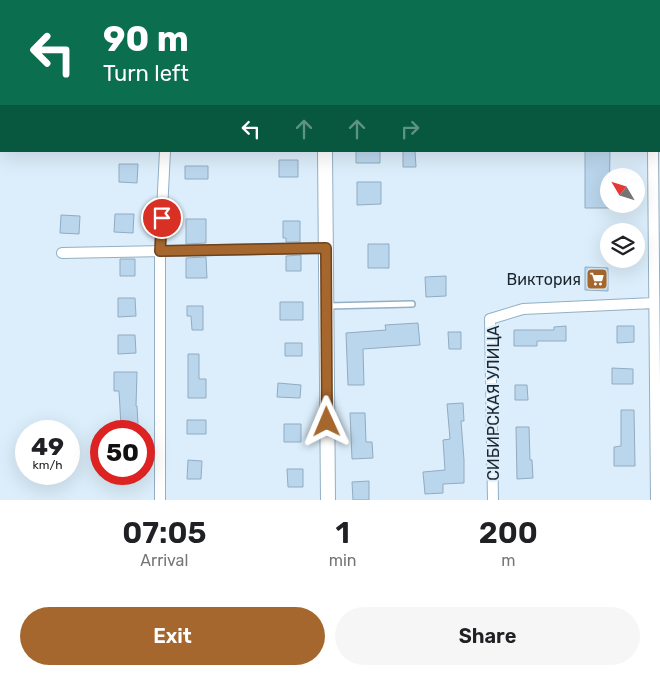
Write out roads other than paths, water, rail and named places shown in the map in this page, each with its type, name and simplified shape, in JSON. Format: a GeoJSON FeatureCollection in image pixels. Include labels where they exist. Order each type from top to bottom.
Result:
{"type":"FeatureCollection","features":[{"type":"Feature","properties":{"kind":"main road"},"geometry":{"type":"LineString","coordinates":[[325,152],[328,500]]}},
{"type":"Feature","properties":{"kind":"street"},"geometry":{"type":"LineString","coordinates":[[160,500],[160,251],[165,152]]}},
{"type":"Feature","properties":{"kind":"street"},"geometry":{"type":"LineString","coordinates":[[653,152],[656,500]]}},
{"type":"Feature","properties":{"kind":"street"},"geometry":{"type":"LineString","coordinates":[[62,253],[326,248]]}},
{"type":"Feature","properties":{"kind":"street","name":"СИБИРСКАЯ УЛИЦА"},"geometry":{"type":"LineString","coordinates":[[493,500],[490,318],[523,309],[654,303]]}},
{"type":"Feature","properties":{"kind":"lane"},"geometry":{"type":"LineString","coordinates":[[326,306],[412,304]]}},
{"type":"Feature","properties":{"kind":"place","name":"Виктория"},"geometry":{"type":"Point","coordinates":[597,279]}}]}
